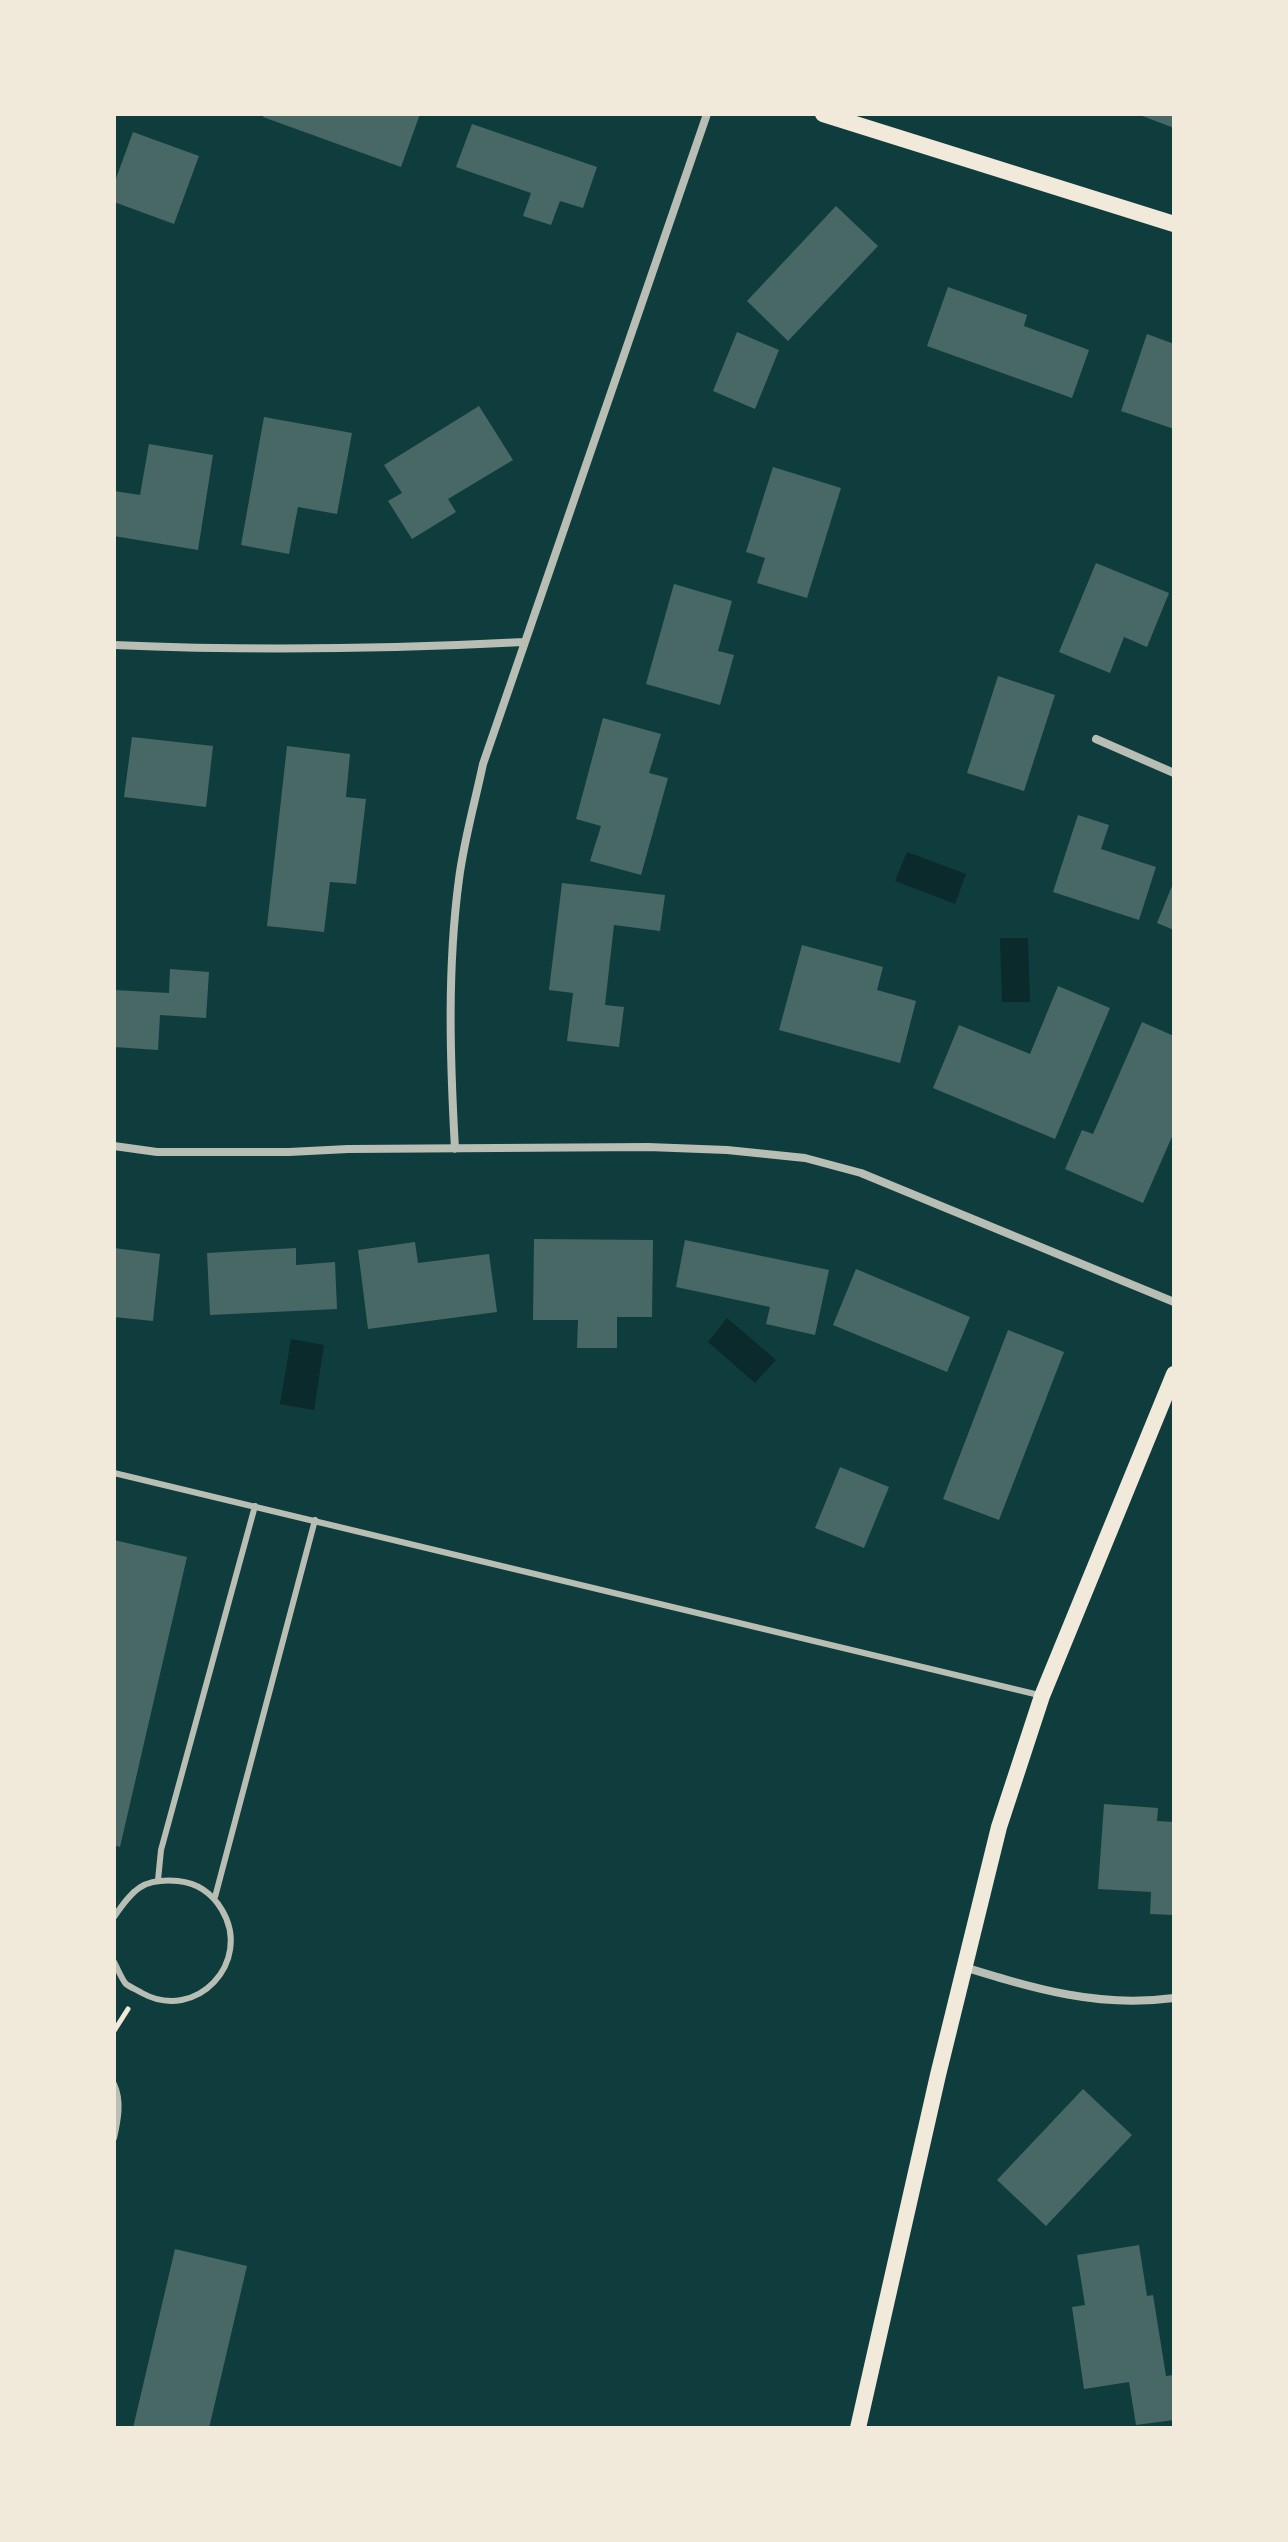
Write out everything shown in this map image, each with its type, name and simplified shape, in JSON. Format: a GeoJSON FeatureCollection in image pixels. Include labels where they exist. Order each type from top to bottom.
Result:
{"type":"FeatureCollection","features":[{"type":"Feature","properties":{"kind":"main road"},"geometry":{"type":"LineString","coordinates":[[823,114],[1174,224]]}},
{"type":"Feature","properties":{"kind":"main road"},"geometry":{"type":"LineString","coordinates":[[858,2428],[999,1827],[1042,1696],[1174,1374]]}},
{"type":"Feature","properties":{"kind":"street"},"geometry":{"type":"LineString","coordinates":[[455,1149],[449,1038],[452,941],[459,876],[483,764],[707,114]]}},
{"type":"Feature","properties":{"kind":"street"},"geometry":{"type":"LineString","coordinates":[[114,645],[249,649],[399,648],[524,642]]}},
{"type":"Feature","properties":{"kind":"street"},"geometry":{"type":"LineString","coordinates":[[1096,739],[1174,773]]}},
{"type":"Feature","properties":{"kind":"street"},"geometry":{"type":"LineString","coordinates":[[114,1146],[157,1152],[648,1147],[727,1150],[805,1158],[861,1173],[1174,1302]]}},
{"type":"Feature","properties":{"kind":"street"},"geometry":{"type":"LineString","coordinates":[[964,1967],[1049,1993],[1084,1999],[1125,2001],[1174,1998]]}},
{"type":"Feature","properties":{"kind":"lane"},"geometry":{"type":"LineString","coordinates":[[114,1473],[1042,1696]]}},
{"type":"Feature","properties":{"kind":"lane"},"geometry":{"type":"LineString","coordinates":[[158,1880],[161,1850],[255,1506]]}},
{"type":"Feature","properties":{"kind":"lane"},"geometry":{"type":"LineString","coordinates":[[215,1897],[315,1520]]}},
{"type":"Feature","properties":{"kind":"lane"},"geometry":{"type":"LineString","coordinates":[[114,1917],[131,1892],[158,1880],[191,1882],[215,1897],[229,1922],[231,1955],[212,1986],[186,2001],[157,2001],[126,1984],[114,1962]]}},
{"type":"Feature","properties":{"kind":"lane"},"geometry":{"type":"LineString","coordinates":[[114,2084],[120,2114],[114,2138]]}},
{"type":"Feature","properties":{"kind":"water"},"geometry":{"type":"Polygon","coordinates":[[[907,852],[966,874],[955,904],[895,881],[907,852]]]}},
{"type":"Feature","properties":{"kind":"water"},"geometry":{"type":"Polygon","coordinates":[[[1000,938],[1028,938],[1030,1002],[1002,1002],[1000,938]]]}},
{"type":"Feature","properties":{"kind":"water"},"geometry":{"type":"Polygon","coordinates":[[[727,1318],[776,1360],[755,1383],[708,1342],[727,1318]]]}},
{"type":"Feature","properties":{"kind":"water"},"geometry":{"type":"Polygon","coordinates":[[[291,1339],[324,1345],[314,1410],[280,1404],[291,1339]]]}},
{"type":"Feature","properties":{"kind":"building"},"geometry":{"type":"Polygon","coordinates":[[[264,114],[420,114],[401,167],[263,117],[264,114]]]}},
{"type":"Feature","properties":{"kind":"building"},"geometry":{"type":"Polygon","coordinates":[[[1137,114],[1174,114],[1174,128],[1137,114]]]}},
{"type":"Feature","properties":{"kind":"building"},"geometry":{"type":"Polygon","coordinates":[[[472,124],[597,167],[583,208],[560,201],[551,225],[523,216],[531,193],[456,167],[472,124]]]}},
{"type":"Feature","properties":{"kind":"building"},"geometry":{"type":"Polygon","coordinates":[[[133,132],[199,156],[174,224],[114,202],[114,184],[133,132]]]}},
{"type":"Feature","properties":{"kind":"building"},"geometry":{"type":"Polygon","coordinates":[[[836,206],[878,246],[788,341],[747,301],[836,206]]]}},
{"type":"Feature","properties":{"kind":"building"},"geometry":{"type":"Polygon","coordinates":[[[948,287],[1027,315],[1024,326],[1089,350],[1072,398],[927,346],[948,287]]]}},
{"type":"Feature","properties":{"kind":"building"},"geometry":{"type":"Polygon","coordinates":[[[737,332],[779,350],[755,409],[713,391],[737,332]]]}},
{"type":"Feature","properties":{"kind":"building"},"geometry":{"type":"Polygon","coordinates":[[[1147,334],[1174,344],[1174,429],[1121,411],[1147,334]]]}},
{"type":"Feature","properties":{"kind":"building"},"geometry":{"type":"Polygon","coordinates":[[[479,406],[513,460],[448,499],[456,512],[412,539],[388,501],[402,493],[384,465],[479,406]]]}},
{"type":"Feature","properties":{"kind":"building"},"geometry":{"type":"Polygon","coordinates":[[[264,417],[352,433],[337,514],[298,507],[289,554],[241,545],[264,417]]]}},
{"type":"Feature","properties":{"kind":"building"},"geometry":{"type":"Polygon","coordinates":[[[149,444],[213,455],[198,550],[114,536],[114,491],[140,495],[149,444]]]}},
{"type":"Feature","properties":{"kind":"building"},"geometry":{"type":"Polygon","coordinates":[[[773,467],[841,488],[807,598],[757,583],[765,558],[746,552],[773,467]]]}},
{"type":"Feature","properties":{"kind":"building"},"geometry":{"type":"Polygon","coordinates":[[[1096,563],[1169,593],[1147,647],[1124,637],[1110,673],[1059,652],[1096,563]]]}},
{"type":"Feature","properties":{"kind":"building"},"geometry":{"type":"Polygon","coordinates":[[[674,584],[732,601],[718,651],[734,655],[720,705],[646,684],[674,584]]]}},
{"type":"Feature","properties":{"kind":"building"},"geometry":{"type":"Polygon","coordinates":[[[998,676],[1055,695],[1024,791],[967,773],[998,676]]]}},
{"type":"Feature","properties":{"kind":"building"},"geometry":{"type":"Polygon","coordinates":[[[603,718],[661,734],[649,773],[668,778],[641,875],[590,861],[601,826],[576,819],[603,718]]]}},
{"type":"Feature","properties":{"kind":"building"},"geometry":{"type":"Polygon","coordinates":[[[132,737],[213,746],[206,807],[124,797],[132,737]]]}},
{"type":"Feature","properties":{"kind":"building"},"geometry":{"type":"Polygon","coordinates":[[[287,746],[350,754],[346,797],[366,799],[356,884],[330,882],[324,932],[267,926],[287,746]]]}},
{"type":"Feature","properties":{"kind":"building"},"geometry":{"type":"Polygon","coordinates":[[[1078,815],[1109,825],[1101,849],[1156,867],[1139,920],[1053,892],[1078,815]]]}},
{"type":"Feature","properties":{"kind":"building"},"geometry":{"type":"Polygon","coordinates":[[[1174,881],[1174,930],[1157,923],[1174,881]]]}},
{"type":"Feature","properties":{"kind":"building"},"geometry":{"type":"Polygon","coordinates":[[[562,883],[665,895],[660,931],[614,925],[605,1005],[624,1007],[619,1047],[567,1041],[573,993],[549,990],[562,883]]]}},
{"type":"Feature","properties":{"kind":"building"},"geometry":{"type":"Polygon","coordinates":[[[802,945],[883,967],[877,990],[916,1001],[900,1063],[779,1030],[802,945]]]}},
{"type":"Feature","properties":{"kind":"building"},"geometry":{"type":"Polygon","coordinates":[[[170,969],[209,972],[206,1018],[160,1015],[158,1050],[114,1047],[114,990],[169,993],[170,969]]]}},
{"type":"Feature","properties":{"kind":"building"},"geometry":{"type":"Polygon","coordinates":[[[1058,986],[1110,1008],[1055,1139],[933,1088],[959,1025],[1030,1054],[1058,986]]]}},
{"type":"Feature","properties":{"kind":"building"},"geometry":{"type":"Polygon","coordinates":[[[1142,1022],[1174,1036],[1174,1132],[1143,1203],[1065,1169],[1082,1130],[1093,1134],[1142,1022]]]}},
{"type":"Feature","properties":{"kind":"building"},"geometry":{"type":"Polygon","coordinates":[[[534,1239],[653,1240],[652,1317],[617,1317],[617,1348],[577,1348],[578,1320],[533,1320],[534,1239]]]}},
{"type":"Feature","properties":{"kind":"building"},"geometry":{"type":"Polygon","coordinates":[[[685,1240],[829,1270],[815,1335],[766,1324],[770,1307],[676,1287],[685,1240]]]}},
{"type":"Feature","properties":{"kind":"building"},"geometry":{"type":"Polygon","coordinates":[[[415,1242],[418,1263],[489,1254],[497,1312],[368,1329],[358,1250],[415,1242]]]}},
{"type":"Feature","properties":{"kind":"building"},"geometry":{"type":"Polygon","coordinates":[[[114,1248],[160,1254],[153,1321],[114,1317],[114,1248]]]}},
{"type":"Feature","properties":{"kind":"building"},"geometry":{"type":"Polygon","coordinates":[[[296,1248],[296,1265],[335,1262],[337,1309],[210,1315],[207,1253],[296,1248]]]}},
{"type":"Feature","properties":{"kind":"building"},"geometry":{"type":"Polygon","coordinates":[[[856,1269],[970,1317],[947,1372],[833,1325],[856,1269]]]}},
{"type":"Feature","properties":{"kind":"building"},"geometry":{"type":"Polygon","coordinates":[[[1008,1330],[1064,1352],[999,1520],[943,1499],[1008,1330]]]}},
{"type":"Feature","properties":{"kind":"building"},"geometry":{"type":"Polygon","coordinates":[[[840,1467],[889,1487],[864,1548],[815,1528],[840,1467]]]}},
{"type":"Feature","properties":{"kind":"building"},"geometry":{"type":"Polygon","coordinates":[[[114,1540],[187,1557],[120,1847],[114,1845],[114,1540]]]}},
{"type":"Feature","properties":{"kind":"building"},"geometry":{"type":"Polygon","coordinates":[[[1104,1804],[1158,1808],[1157,1821],[1174,1822],[1174,1915],[1150,1914],[1151,1892],[1098,1889],[1104,1804]]]}},
{"type":"Feature","properties":{"kind":"building"},"geometry":{"type":"Polygon","coordinates":[[[1083,2089],[1132,2135],[1046,2226],[997,2180],[1083,2089]]]}},
{"type":"Feature","properties":{"kind":"building"},"geometry":{"type":"Polygon","coordinates":[[[1139,2245],[1147,2296],[1153,2295],[1166,2376],[1174,2375],[1174,2420],[1136,2425],[1129,2382],[1084,2389],[1072,2307],[1085,2305],[1077,2255],[1139,2245]]]}},
{"type":"Feature","properties":{"kind":"building"},"geometry":{"type":"Polygon","coordinates":[[[175,2249],[247,2266],[209,2428],[133,2428],[175,2249]]]}}]}
